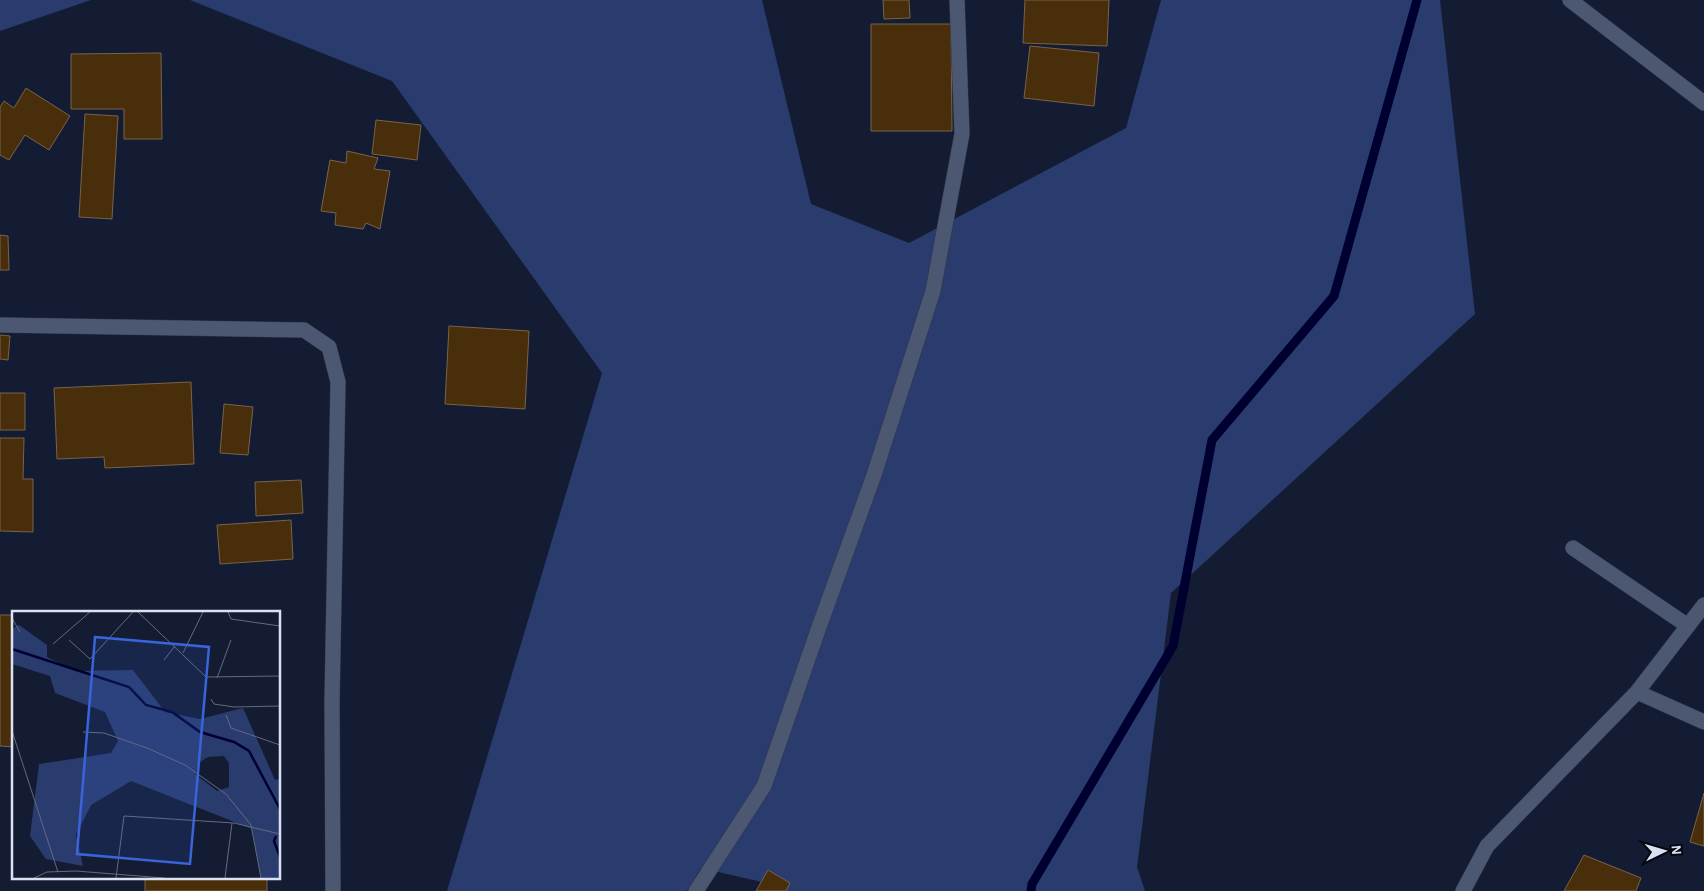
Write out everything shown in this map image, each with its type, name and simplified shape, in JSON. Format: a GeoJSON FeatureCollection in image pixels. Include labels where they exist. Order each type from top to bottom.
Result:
{"type":"FeatureCollection","features":[{"type":"Feature","properties":{"kind":"street"},"geometry":{"type":"LineString","coordinates":[[696,891],[764,786],[874,476],[933,291],[962,134],[957,0]]}},
{"type":"Feature","properties":{"kind":"street"},"geometry":{"type":"LineString","coordinates":[[1570,0],[1704,103]]}},
{"type":"Feature","properties":{"kind":"street"},"geometry":{"type":"LineString","coordinates":[[0,325],[304,330],[329,347],[338,382],[332,702],[333,891]]}},
{"type":"Feature","properties":{"kind":"street"},"geometry":{"type":"LineString","coordinates":[[1573,548],[1688,626]]}},
{"type":"Feature","properties":{"kind":"street"},"geometry":{"type":"LineString","coordinates":[[1463,891],[1488,846],[1637,692],[1704,605]]}},
{"type":"Feature","properties":{"kind":"street"},"geometry":{"type":"LineString","coordinates":[[1637,692],[1704,722]]}},
{"type":"Feature","properties":{"kind":"shaded area"},"geometry":{"type":"Polygon","coordinates":[[[0,0],[91,0],[0,31],[0,0]]]}},
{"type":"Feature","properties":{"kind":"shaded area"},"geometry":{"type":"Polygon","coordinates":[[[190,0],[762,0],[811,204],[909,243],[1126,128],[1161,0],[1440,0],[1475,314],[1171,593],[1137,867],[1145,891],[784,891],[766,883],[701,868],[687,891],[447,891],[602,373],[392,81],[190,0]]]}},
{"type":"Feature","properties":{"kind":"building"},"geometry":{"type":"Polygon","coordinates":[[[883,0],[909,0],[910,18],[884,19],[883,0]]]}},
{"type":"Feature","properties":{"kind":"building"},"geometry":{"type":"Polygon","coordinates":[[[1025,0],[1109,0],[1107,46],[1023,43],[1025,0]]]}},
{"type":"Feature","properties":{"kind":"building"},"geometry":{"type":"Polygon","coordinates":[[[871,24],[951,24],[952,131],[871,131],[871,24]]]}},
{"type":"Feature","properties":{"kind":"building"},"geometry":{"type":"Polygon","coordinates":[[[1030,46],[1099,53],[1094,106],[1024,98],[1030,46]]]}},
{"type":"Feature","properties":{"kind":"building"},"geometry":{"type":"Polygon","coordinates":[[[161,53],[162,139],[124,139],[124,109],[71,109],[71,54],[161,53]]]}},
{"type":"Feature","properties":{"kind":"building"},"geometry":{"type":"Polygon","coordinates":[[[26,88],[70,116],[49,150],[25,135],[9,160],[0,155],[0,107],[4,101],[14,108],[26,88]]]}},
{"type":"Feature","properties":{"kind":"building"},"geometry":{"type":"Polygon","coordinates":[[[85,114],[118,116],[112,219],[79,217],[85,114]]]}},
{"type":"Feature","properties":{"kind":"building"},"geometry":{"type":"Polygon","coordinates":[[[376,120],[421,125],[417,160],[372,154],[376,120]]]}},
{"type":"Feature","properties":{"kind":"building"},"geometry":{"type":"Polygon","coordinates":[[[347,151],[378,158],[374,169],[390,171],[380,229],[366,223],[363,229],[335,225],[336,213],[321,211],[330,160],[346,163],[347,151]]]}},
{"type":"Feature","properties":{"kind":"building"},"geometry":{"type":"Polygon","coordinates":[[[0,235],[8,236],[9,270],[0,270],[0,235]]]}},
{"type":"Feature","properties":{"kind":"building"},"geometry":{"type":"Polygon","coordinates":[[[449,326],[529,331],[525,409],[445,404],[449,326]]]}},
{"type":"Feature","properties":{"kind":"building"},"geometry":{"type":"Polygon","coordinates":[[[0,335],[10,336],[8,360],[0,359],[0,335]]]}},
{"type":"Feature","properties":{"kind":"building"},"geometry":{"type":"Polygon","coordinates":[[[191,382],[194,464],[105,468],[104,457],[57,459],[54,388],[191,382]]]}},
{"type":"Feature","properties":{"kind":"building"},"geometry":{"type":"Polygon","coordinates":[[[0,393],[25,393],[25,430],[0,430],[0,393]]]}},
{"type":"Feature","properties":{"kind":"building"},"geometry":{"type":"Polygon","coordinates":[[[224,404],[253,407],[248,455],[220,453],[224,404]]]}},
{"type":"Feature","properties":{"kind":"building"},"geometry":{"type":"Polygon","coordinates":[[[0,438],[24,438],[23,479],[33,479],[33,532],[0,531],[0,438]]]}},
{"type":"Feature","properties":{"kind":"building"},"geometry":{"type":"Polygon","coordinates":[[[301,480],[303,513],[256,516],[255,482],[301,480]]]}},
{"type":"Feature","properties":{"kind":"building"},"geometry":{"type":"Polygon","coordinates":[[[291,520],[293,559],[220,564],[217,525],[291,520]]]}},
{"type":"Feature","properties":{"kind":"building"},"geometry":{"type":"Polygon","coordinates":[[[0,615],[12,615],[12,747],[0,746],[0,615]]]}},
{"type":"Feature","properties":{"kind":"building"},"geometry":{"type":"Polygon","coordinates":[[[1704,793],[1704,846],[1690,842],[1704,793]]]}},
{"type":"Feature","properties":{"kind":"building"},"geometry":{"type":"Polygon","coordinates":[[[1584,855],[1641,878],[1636,891],[1564,891],[1584,855]]]}},
{"type":"Feature","properties":{"kind":"building"},"geometry":{"type":"Polygon","coordinates":[[[768,870],[790,883],[786,891],[756,891],[768,870]]]}},
{"type":"Feature","properties":{"kind":"building"},"geometry":{"type":"Polygon","coordinates":[[[145,878],[267,878],[267,891],[145,891],[145,878]]]}},
{"type":"Feature","properties":{"kind":"waterway"},"geometry":{"type":"LineString","coordinates":[[1031,891],[1032,884],[1173,646],[1212,440],[1334,296],[1417,0]]}}]}
